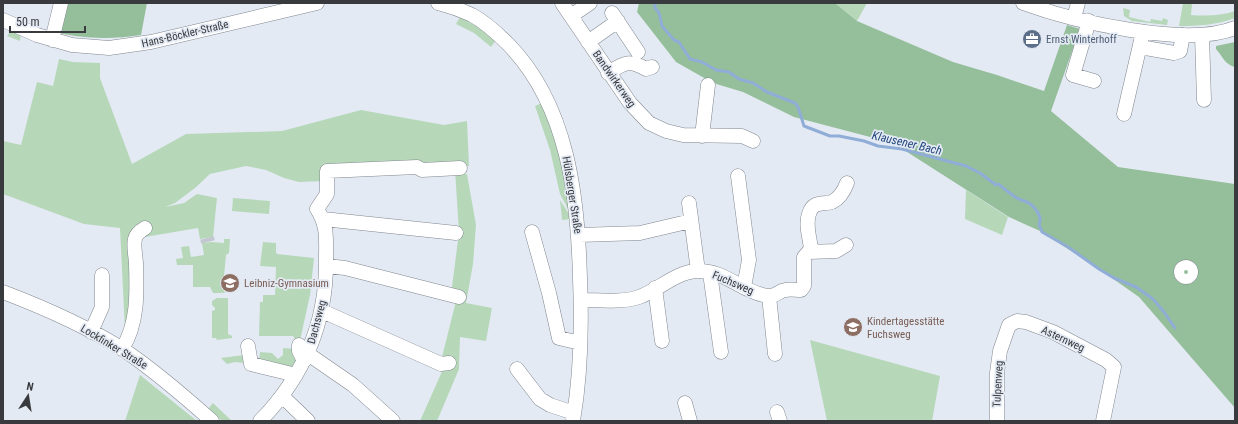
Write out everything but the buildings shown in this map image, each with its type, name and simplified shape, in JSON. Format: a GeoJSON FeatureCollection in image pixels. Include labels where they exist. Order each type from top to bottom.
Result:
{"type":"FeatureCollection","features":[{"type":"Feature","properties":{"kind":"street"},"geometry":{"type":"LineString","coordinates":[[52,40],[61,3]]}},
{"type":"Feature","properties":{"kind":"street","name":"Hans-Böckler-Straße"},"geometry":{"type":"LineString","coordinates":[[3,20],[52,40],[72,45],[109,48],[151,42],[317,3]]}},
{"type":"Feature","properties":{"kind":"street"},"geometry":{"type":"LineString","coordinates":[[438,3],[461,6]]}},
{"type":"Feature","properties":{"kind":"street","name":"Bandwirkerweg"},"geometry":{"type":"LineString","coordinates":[[562,3],[630,103],[649,123],[666,131],[683,135],[742,136],[753,141]]}},
{"type":"Feature","properties":{"kind":"street"},"geometry":{"type":"LineString","coordinates":[[571,16],[590,3]]}},
{"type":"Feature","properties":{"kind":"street"},"geometry":{"type":"LineString","coordinates":[[1023,3],[1074,18],[1143,32],[1202,35],[1235,28]]}},
{"type":"Feature","properties":{"kind":"street"},"geometry":{"type":"LineString","coordinates":[[1074,18],[1078,3]]}},
{"type":"Feature","properties":{"kind":"street","name":"Hülsberger Straße"},"geometry":{"type":"LineString","coordinates":[[461,6],[501,37],[515,51],[532,73],[553,110],[564,146],[574,196],[579,235],[581,300],[580,343],[573,417]]}},
{"type":"Feature","properties":{"kind":"street"},"geometry":{"type":"LineString","coordinates":[[588,42],[615,17],[637,50],[607,71]]}},
{"type":"Feature","properties":{"kind":"street"},"geometry":{"type":"LineString","coordinates":[[1089,21],[1073,75],[1094,81]]}},
{"type":"Feature","properties":{"kind":"street"},"geometry":{"type":"LineString","coordinates":[[1124,114],[1143,32]]}},
{"type":"Feature","properties":{"kind":"street"},"geometry":{"type":"LineString","coordinates":[[1140,47],[1174,53],[1180,51],[1183,35]]}},
{"type":"Feature","properties":{"kind":"street"},"geometry":{"type":"LineString","coordinates":[[1202,35],[1204,100]]}},
{"type":"Feature","properties":{"kind":"street"},"geometry":{"type":"LineString","coordinates":[[607,71],[624,63],[637,64],[646,69],[652,67]]}},
{"type":"Feature","properties":{"kind":"street"},"geometry":{"type":"LineString","coordinates":[[702,136],[708,85]]}},
{"type":"Feature","properties":{"kind":"street"},"geometry":{"type":"LineString","coordinates":[[456,233],[320,214],[327,194],[327,171],[416,167],[422,170],[460,168]]}},
{"type":"Feature","properties":{"kind":"street"},"geometry":{"type":"LineString","coordinates":[[738,176],[749,260],[744,287]]}},
{"type":"Feature","properties":{"kind":"street","name":"Fuchsweg"},"geometry":{"type":"LineString","coordinates":[[581,300],[629,300],[640,297],[681,275],[704,272],[725,277],[762,295],[775,296],[784,290],[801,290],[804,286],[804,257],[811,249],[808,222],[809,213],[819,203],[830,202],[838,198],[844,191],[847,183]]}},
{"type":"Feature","properties":{"kind":"street"},"geometry":{"type":"LineString","coordinates":[[689,203],[691,221],[704,272],[721,352]]}},
{"type":"Feature","properties":{"kind":"street","name":"Dachsweg"},"geometry":{"type":"LineString","coordinates":[[260,421],[282,396],[296,375],[304,353],[316,334],[326,288],[327,266],[326,228],[320,214]]}},
{"type":"Feature","properties":{"kind":"street"},"geometry":{"type":"LineString","coordinates":[[579,235],[640,233],[691,221]]}},
{"type":"Feature","properties":{"kind":"street"},"geometry":{"type":"LineString","coordinates":[[122,349],[128,339],[135,312],[135,242],[139,232],[145,228]]}},
{"type":"Feature","properties":{"kind":"street"},"geometry":{"type":"LineString","coordinates":[[532,232],[549,293],[559,338],[580,343]]}},
{"type":"Feature","properties":{"kind":"street"},"geometry":{"type":"LineString","coordinates":[[809,252],[836,251],[846,245]]}},
{"type":"Feature","properties":{"kind":"street"},"geometry":{"type":"LineString","coordinates":[[327,266],[345,268],[459,297]]}},
{"type":"Feature","properties":{"kind":"street"},"geometry":{"type":"LineString","coordinates":[[91,332],[102,307],[102,275]]}},
{"type":"Feature","properties":{"kind":"street"},"geometry":{"type":"LineString","coordinates":[[655,288],[662,341]]}},
{"type":"Feature","properties":{"kind":"street","name":"Lockfinker Straße"},"geometry":{"type":"LineString","coordinates":[[3,292],[42,307],[122,349],[147,366],[212,421]]}},
{"type":"Feature","properties":{"kind":"street"},"geometry":{"type":"LineString","coordinates":[[769,296],[775,354]]}},
{"type":"Feature","properties":{"kind":"street"},"geometry":{"type":"LineString","coordinates":[[322,311],[441,364],[449,363]]}},
{"type":"Feature","properties":{"kind":"street","name":"Asternweg"},"geometry":{"type":"LineString","coordinates":[[1009,325],[1017,321],[1026,322],[1053,332],[1106,360],[1114,367],[1103,421]]}},
{"type":"Feature","properties":{"kind":"street","name":"Tulpenweg"},"geometry":{"type":"LineString","coordinates":[[997,421],[997,373],[1000,351],[1009,325]]}},
{"type":"Feature","properties":{"kind":"street"},"geometry":{"type":"LineString","coordinates":[[248,346],[251,364],[296,375]]}},
{"type":"Feature","properties":{"kind":"street"},"geometry":{"type":"LineString","coordinates":[[304,353],[353,385],[393,421]]}},
{"type":"Feature","properties":{"kind":"street"},"geometry":{"type":"LineString","coordinates":[[517,369],[540,399],[573,417]]}},
{"type":"Feature","properties":{"kind":"street"},"geometry":{"type":"LineString","coordinates":[[282,396],[308,421]]}},
{"type":"Feature","properties":{"kind":"street"},"geometry":{"type":"LineString","coordinates":[[685,404],[690,421]]}},
{"type":"Feature","properties":{"kind":"green space"},"geometry":{"type":"Polygon","coordinates":[[[58,3],[147,3],[141,35],[118,38],[96,38],[73,36],[50,31],[58,3]]]}},
{"type":"Feature","properties":{"kind":"green space"},"geometry":{"type":"Polygon","coordinates":[[[639,3],[835,3],[857,21],[953,62],[1044,91],[1067,25],[1080,29],[1051,111],[1118,167],[1235,184],[1235,408],[1139,297],[1099,269],[1040,231],[1009,217],[893,143],[794,117],[743,92],[713,83],[676,62],[637,12],[639,3]]]}},
{"type":"Feature","properties":{"kind":"green space"},"geometry":{"type":"Polygon","coordinates":[[[835,3],[867,3],[857,21],[835,3]]]}},
{"type":"Feature","properties":{"kind":"green space"},"geometry":{"type":"Polygon","coordinates":[[[1183,3],[1192,3],[1191,15],[1202,16],[1224,14],[1235,11],[1235,18],[1207,25],[1179,26],[1183,3]]]}},
{"type":"Feature","properties":{"kind":"green space"},"geometry":{"type":"Polygon","coordinates":[[[1123,8],[1130,10],[1129,17],[1150,22],[1151,19],[1162,21],[1163,18],[1168,20],[1167,25],[1132,21],[1124,16],[1123,8]]]}},
{"type":"Feature","properties":{"kind":"green space"},"geometry":{"type":"Polygon","coordinates":[[[460,17],[483,30],[496,40],[491,47],[474,33],[456,24],[460,17]]]}},
{"type":"Feature","properties":{"kind":"green space"},"geometry":{"type":"Polygon","coordinates":[[[12,29],[21,33],[20,41],[7,36],[12,29]]]}},
{"type":"Feature","properties":{"kind":"green space"},"geometry":{"type":"Polygon","coordinates":[[[1235,42],[1234,67],[1224,60],[1216,49],[1216,46],[1235,42]]]}},
{"type":"Feature","properties":{"kind":"green space"},"geometry":{"type":"Polygon","coordinates":[[[59,59],[73,62],[100,63],[100,78],[132,164],[186,134],[282,131],[361,110],[444,125],[467,121],[469,166],[324,169],[324,181],[299,182],[284,178],[266,170],[246,166],[210,174],[195,188],[175,203],[165,207],[184,203],[197,194],[217,198],[213,237],[200,239],[198,228],[145,237],[145,228],[142,237],[138,271],[125,331],[120,228],[84,224],[3,194],[3,141],[21,145],[37,82],[53,86],[59,59]]]}},
{"type":"Feature","properties":{"kind":"green space"},"geometry":{"type":"Polygon","coordinates":[[[542,103],[560,153],[570,213],[560,194],[550,150],[535,106],[542,103]]]}},
{"type":"Feature","properties":{"kind":"green space"},"geometry":{"type":"Polygon","coordinates":[[[455,170],[463,174],[467,174],[476,225],[473,264],[466,303],[492,308],[486,341],[460,337],[459,369],[437,421],[420,421],[444,367],[440,365],[457,297],[451,295],[459,232],[455,170]]]}},
{"type":"Feature","properties":{"kind":"green space"},"geometry":{"type":"Polygon","coordinates":[[[966,190],[1008,217],[1002,235],[965,219],[966,190]]]}},
{"type":"Feature","properties":{"kind":"green space"},"geometry":{"type":"Polygon","coordinates":[[[233,198],[270,201],[269,214],[232,211],[233,198]]]}},
{"type":"Feature","properties":{"kind":"green space"},"geometry":{"type":"Polygon","coordinates":[[[560,200],[571,217],[571,219],[562,220],[560,200]]]}},
{"type":"Feature","properties":{"kind":"green space"},"geometry":{"type":"Polygon","coordinates":[[[224,239],[230,239],[229,253],[226,255],[223,287],[225,293],[213,293],[210,287],[193,287],[193,265],[177,265],[176,259],[183,258],[181,247],[189,246],[191,257],[204,255],[202,243],[224,243],[224,239]]]}},
{"type":"Feature","properties":{"kind":"green space"},"geometry":{"type":"Polygon","coordinates":[[[263,242],[276,243],[277,254],[314,258],[310,295],[299,345],[293,336],[259,336],[260,302],[263,302],[263,295],[275,295],[276,267],[260,266],[263,242]]]}},
{"type":"Feature","properties":{"kind":"green space"},"geometry":{"type":"Polygon","coordinates":[[[217,298],[228,298],[228,334],[232,336],[232,338],[217,340],[216,338],[212,338],[212,311],[215,310],[215,308],[212,305],[212,301],[217,298]]]}},
{"type":"Feature","properties":{"kind":"green space"},"geometry":{"type":"Polygon","coordinates":[[[810,340],[940,376],[932,421],[827,421],[810,340]]]}},
{"type":"Feature","properties":{"kind":"green space"},"geometry":{"type":"Polygon","coordinates":[[[283,348],[296,349],[297,363],[291,371],[259,363],[260,352],[272,353],[278,359],[283,355],[283,348]]]}},
{"type":"Feature","properties":{"kind":"green space"},"geometry":{"type":"Polygon","coordinates":[[[244,355],[244,363],[235,362],[227,364],[221,358],[244,355]]]}},
{"type":"Feature","properties":{"kind":"green space"},"geometry":{"type":"Polygon","coordinates":[[[140,375],[197,421],[125,421],[140,375]]]}},
{"type":"Feature","properties":{"kind":"green space"},"geometry":{"type":"Polygon","coordinates":[[[213,403],[232,421],[222,421],[208,409],[213,403]]]}},
{"type":"Feature","properties":{"kind":"waterway","name":"Klausener Bach"},"geometry":{"type":"LineString","coordinates":[[655,3],[655,8],[659,13],[662,26],[674,40],[679,42],[690,59],[702,62],[716,70],[729,72],[739,79],[753,83],[767,92],[795,103],[798,107],[804,126],[830,136],[839,136],[864,141],[878,146],[902,149],[966,166],[980,173],[996,185],[998,184],[1014,196],[1034,207],[1040,218],[1039,224],[1042,232],[1068,247],[1099,269],[1114,278],[1136,287],[1153,299],[1175,328]]}},
{"type":"Feature","properties":{"kind":"tunnel"},"geometry":{"type":"LineString","coordinates":[[207,238],[208,242]]}},
{"type":"Feature","properties":{"kind":"place","name":"Ernst Winterhoff"},"geometry":{"type":"Point","coordinates":[1032,39]}},
{"type":"Feature","properties":{"kind":"place","name":"Leibniz-Gymnasium"},"geometry":{"type":"Point","coordinates":[230,283]}},
{"type":"Feature","properties":{"kind":"place","name":"Kindertagesstätte Fuchsweg"},"geometry":{"type":"Point","coordinates":[853,327]}}]}
